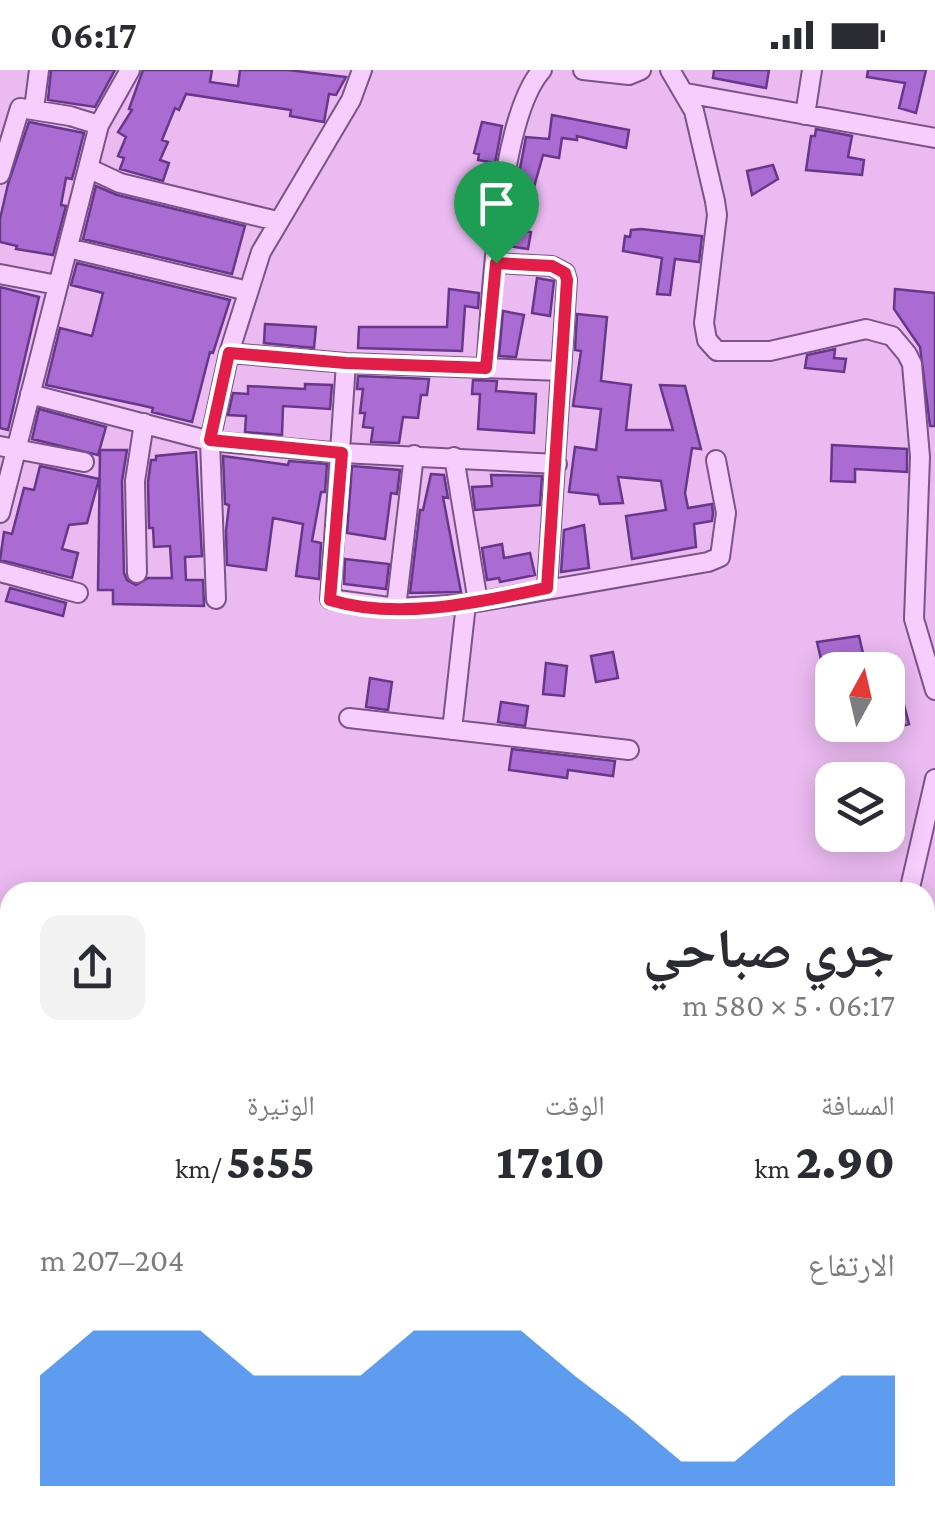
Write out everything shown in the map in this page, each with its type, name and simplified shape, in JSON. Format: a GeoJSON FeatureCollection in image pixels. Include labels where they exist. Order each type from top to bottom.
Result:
{"type":"FeatureCollection","features":[{"type":"Feature","properties":{"kind":"street"},"geometry":{"type":"LineString","coordinates":[[2,164],[39,70]]}},
{"type":"Feature","properties":{"kind":"street"},"geometry":{"type":"LineString","coordinates":[[0,513],[8,447],[30,394],[99,125],[130,70]]}},
{"type":"Feature","properties":{"kind":"street"},"geometry":{"type":"LineString","coordinates":[[216,598],[210,440],[229,353],[260,252],[351,100],[362,70]]}},
{"type":"Feature","properties":{"kind":"street"},"geometry":{"type":"LineString","coordinates":[[486,368],[514,132],[528,91],[542,70]]}},
{"type":"Feature","properties":{"kind":"street"},"geometry":{"type":"LineString","coordinates":[[583,70],[629,76],[641,70]]}},
{"type":"Feature","properties":{"kind":"street"},"geometry":{"type":"LineString","coordinates":[[670,70],[686,92],[701,135],[716,214],[704,323],[707,340],[717,351],[753,352],[866,329],[892,336],[912,364],[920,457],[914,619],[935,690]]}},
{"type":"Feature","properties":{"kind":"street"},"geometry":{"type":"LineString","coordinates":[[805,116],[812,70]]}},
{"type":"Feature","properties":{"kind":"street"},"geometry":{"type":"LineString","coordinates":[[686,92],[935,138]]}},
{"type":"Feature","properties":{"kind":"street"},"geometry":{"type":"LineString","coordinates":[[0,103],[99,125]]}},
{"type":"Feature","properties":{"kind":"street"},"geometry":{"type":"LineString","coordinates":[[88,168],[120,183],[277,221]]}},
{"type":"Feature","properties":{"kind":"street"},"geometry":{"type":"LineString","coordinates":[[68,248],[248,291]]}},
{"type":"Feature","properties":{"kind":"street"},"geometry":{"type":"LineString","coordinates":[[496,263],[552,266],[565,273],[547,588]]}},
{"type":"Feature","properties":{"kind":"street"},"geometry":{"type":"LineString","coordinates":[[0,274],[57,285]]}},
{"type":"Feature","properties":{"kind":"street"},"geometry":{"type":"LineString","coordinates":[[229,353],[346,363],[560,371]]}},
{"type":"Feature","properties":{"kind":"street"},"geometry":{"type":"LineString","coordinates":[[346,363],[330,600],[396,608],[472,603],[708,562],[720,557],[726,513],[716,460]]}},
{"type":"Feature","properties":{"kind":"street"},"geometry":{"type":"LineString","coordinates":[[30,394],[210,440],[342,453],[557,464]]}},
{"type":"Feature","properties":{"kind":"street"},"geometry":{"type":"LineString","coordinates":[[137,573],[136,481],[144,424]]}},
{"type":"Feature","properties":{"kind":"street"},"geometry":{"type":"LineString","coordinates":[[8,447],[84,462]]}},
{"type":"Feature","properties":{"kind":"street"},"geometry":{"type":"LineString","coordinates":[[396,608],[414,455]]}},
{"type":"Feature","properties":{"kind":"street"},"geometry":{"type":"LineString","coordinates":[[452,730],[472,603],[454,457]]}},
{"type":"Feature","properties":{"kind":"street"},"geometry":{"type":"LineString","coordinates":[[0,572],[78,593]]}},
{"type":"Feature","properties":{"kind":"street"},"geometry":{"type":"LineString","coordinates":[[350,718],[630,750]]}},
{"type":"Feature","properties":{"kind":"street"},"geometry":{"type":"LineString","coordinates":[[911,882],[935,779]]}},
{"type":"Feature","properties":{"kind":"building"},"geometry":{"type":"Polygon","coordinates":[[[51,70],[115,70],[95,107],[48,100],[51,70]]]}},
{"type":"Feature","properties":{"kind":"building"},"geometry":{"type":"Polygon","coordinates":[[[143,70],[212,70],[210,82],[238,86],[240,70],[288,70],[346,77],[336,95],[329,94],[324,122],[290,116],[291,110],[186,94],[179,110],[175,108],[162,140],[168,142],[160,160],[169,163],[163,181],[120,169],[124,158],[118,156],[126,137],[118,132],[132,110],[129,109],[143,70]]]}},
{"type":"Feature","properties":{"kind":"building"},"geometry":{"type":"Polygon","coordinates":[[[714,70],[769,70],[766,88],[713,78],[714,70]]]}},
{"type":"Feature","properties":{"kind":"building"},"geometry":{"type":"Polygon","coordinates":[[[868,70],[926,70],[916,113],[899,108],[905,83],[867,77],[868,70]]]}},
{"type":"Feature","properties":{"kind":"building"},"geometry":{"type":"Polygon","coordinates":[[[552,115],[629,130],[626,148],[577,136],[577,140],[562,138],[559,158],[543,155],[534,187],[517,184],[526,137],[549,139],[552,115]]]}},
{"type":"Feature","properties":{"kind":"building"},"geometry":{"type":"Polygon","coordinates":[[[29,122],[84,133],[72,179],[66,178],[61,205],[66,206],[53,255],[0,242],[0,219],[8,184],[29,122]]]}},
{"type":"Feature","properties":{"kind":"building"},"geometry":{"type":"Polygon","coordinates":[[[482,122],[502,126],[495,163],[478,160],[479,154],[474,153],[482,122]]]}},
{"type":"Feature","properties":{"kind":"building"},"geometry":{"type":"Polygon","coordinates":[[[816,129],[852,136],[848,157],[864,160],[862,175],[806,170],[811,136],[815,136],[816,129]]]}},
{"type":"Feature","properties":{"kind":"building"},"geometry":{"type":"Polygon","coordinates":[[[773,165],[778,179],[752,195],[747,171],[773,165]]]}},
{"type":"Feature","properties":{"kind":"building"},"geometry":{"type":"Polygon","coordinates":[[[96,186],[117,195],[245,226],[232,274],[83,239],[96,186]]]}},
{"type":"Feature","properties":{"kind":"building"},"geometry":{"type":"Polygon","coordinates":[[[510,229],[531,232],[528,249],[508,246],[510,229]]]}},
{"type":"Feature","properties":{"kind":"building"},"geometry":{"type":"Polygon","coordinates":[[[631,230],[702,236],[699,262],[675,259],[670,295],[657,294],[662,258],[623,251],[625,236],[630,237],[631,230]]]}},
{"type":"Feature","properties":{"kind":"building"},"geometry":{"type":"Polygon","coordinates":[[[77,263],[230,300],[213,353],[210,352],[192,422],[152,412],[153,408],[46,385],[60,328],[92,336],[103,293],[71,285],[77,263]]]}},
{"type":"Feature","properties":{"kind":"building"},"geometry":{"type":"Polygon","coordinates":[[[537,278],[554,281],[550,316],[532,313],[537,278]]]}},
{"type":"Feature","properties":{"kind":"building"},"geometry":{"type":"Polygon","coordinates":[[[0,287],[39,297],[8,430],[0,428],[0,287]]]}},
{"type":"Feature","properties":{"kind":"building"},"geometry":{"type":"Polygon","coordinates":[[[449,289],[479,293],[478,308],[465,306],[462,351],[358,348],[359,327],[447,327],[449,289]]]}},
{"type":"Feature","properties":{"kind":"building"},"geometry":{"type":"Polygon","coordinates":[[[895,289],[935,293],[935,426],[930,426],[920,347],[894,309],[895,289]]]}},
{"type":"Feature","properties":{"kind":"building"},"geometry":{"type":"Polygon","coordinates":[[[503,311],[524,315],[516,357],[499,356],[503,311]]]}},
{"type":"Feature","properties":{"kind":"building"},"geometry":{"type":"Polygon","coordinates":[[[577,314],[607,317],[601,381],[631,385],[626,430],[673,430],[660,385],[685,386],[701,449],[692,448],[685,493],[688,508],[712,504],[713,513],[712,521],[694,524],[696,547],[632,559],[626,516],[666,510],[661,481],[618,477],[623,503],[600,504],[598,495],[569,492],[575,447],[596,450],[601,409],[573,406],[581,351],[575,350],[577,314]]]}},
{"type":"Feature","properties":{"kind":"building"},"geometry":{"type":"Polygon","coordinates":[[[265,324],[316,327],[314,348],[264,343],[265,324]]]}},
{"type":"Feature","properties":{"kind":"building"},"geometry":{"type":"Polygon","coordinates":[[[835,349],[834,358],[846,359],[844,372],[805,368],[807,355],[835,349]]]}},
{"type":"Feature","properties":{"kind":"building"},"geometry":{"type":"Polygon","coordinates":[[[358,376],[429,379],[427,395],[421,395],[418,418],[403,417],[399,443],[371,442],[373,428],[363,427],[365,413],[360,413],[363,389],[357,389],[358,376]]]}},
{"type":"Feature","properties":{"kind":"building"},"geometry":{"type":"Polygon","coordinates":[[[473,380],[497,381],[496,391],[536,394],[534,433],[478,429],[480,394],[472,394],[473,380]]]}},
{"type":"Feature","properties":{"kind":"building"},"geometry":{"type":"Polygon","coordinates":[[[305,384],[332,385],[330,409],[283,406],[282,435],[245,432],[246,416],[228,415],[233,393],[248,394],[248,386],[305,389],[305,384]]]}},
{"type":"Feature","properties":{"kind":"building"},"geometry":{"type":"Polygon","coordinates":[[[39,409],[106,427],[98,455],[32,439],[39,409]]]}},
{"type":"Feature","properties":{"kind":"building"},"geometry":{"type":"Polygon","coordinates":[[[832,445],[907,449],[907,472],[855,469],[855,482],[831,481],[832,445]]]}},
{"type":"Feature","properties":{"kind":"building"},"geometry":{"type":"Polygon","coordinates":[[[100,450],[127,450],[122,481],[124,573],[136,585],[148,578],[172,578],[170,546],[154,547],[153,528],[149,528],[151,460],[156,460],[156,456],[196,452],[202,556],[185,557],[186,580],[203,580],[204,606],[113,604],[113,590],[98,590],[100,450]]]}},
{"type":"Feature","properties":{"kind":"building"},"geometry":{"type":"Polygon","coordinates":[[[223,456],[288,465],[289,461],[327,464],[325,492],[321,492],[312,541],[321,543],[319,579],[296,576],[303,524],[273,518],[266,570],[227,565],[229,505],[225,504],[223,456]]]}},
{"type":"Feature","properties":{"kind":"building"},"geometry":{"type":"Polygon","coordinates":[[[40,466],[99,479],[87,523],[69,525],[62,549],[78,553],[72,578],[0,560],[4,532],[12,534],[24,488],[34,490],[40,466]]]}},
{"type":"Feature","properties":{"kind":"building"},"geometry":{"type":"Polygon","coordinates":[[[352,466],[400,470],[397,494],[391,493],[385,539],[347,533],[352,466]]]}},
{"type":"Feature","properties":{"kind":"building"},"geometry":{"type":"Polygon","coordinates":[[[431,474],[444,475],[448,498],[443,497],[461,592],[410,593],[420,510],[431,474]]]}},
{"type":"Feature","properties":{"kind":"building"},"geometry":{"type":"Polygon","coordinates":[[[491,475],[542,476],[540,505],[475,510],[472,487],[492,486],[491,475]]]}},
{"type":"Feature","properties":{"kind":"building"},"geometry":{"type":"Polygon","coordinates":[[[584,525],[589,568],[561,572],[564,530],[584,525]]]}},
{"type":"Feature","properties":{"kind":"building"},"geometry":{"type":"Polygon","coordinates":[[[502,544],[504,558],[530,553],[535,575],[500,582],[499,578],[487,580],[482,548],[502,544]]]}},
{"type":"Feature","properties":{"kind":"building"},"geometry":{"type":"Polygon","coordinates":[[[345,559],[389,564],[386,589],[344,584],[345,559]]]}},
{"type":"Feature","properties":{"kind":"building"},"geometry":{"type":"Polygon","coordinates":[[[10,588],[66,603],[63,616],[6,601],[10,588]]]}},
{"type":"Feature","properties":{"kind":"building"},"geometry":{"type":"Polygon","coordinates":[[[859,636],[863,652],[819,652],[817,642],[859,636]]]}},
{"type":"Feature","properties":{"kind":"building"},"geometry":{"type":"Polygon","coordinates":[[[613,652],[618,678],[596,682],[591,656],[613,652]]]}},
{"type":"Feature","properties":{"kind":"building"},"geometry":{"type":"Polygon","coordinates":[[[546,663],[567,666],[564,696],[543,694],[546,663]]]}},
{"type":"Feature","properties":{"kind":"building"},"geometry":{"type":"Polygon","coordinates":[[[370,678],[392,682],[388,710],[366,707],[370,678]]]}},
{"type":"Feature","properties":{"kind":"building"},"geometry":{"type":"Polygon","coordinates":[[[501,702],[528,706],[525,726],[498,722],[501,702]]]}},
{"type":"Feature","properties":{"kind":"building"},"geometry":{"type":"Polygon","coordinates":[[[512,749],[615,761],[613,776],[568,770],[567,778],[509,770],[512,749]]]}},
{"type":"Feature","properties":{"kind":"route"},"geometry":{"type":"LineString","coordinates":[[496,263],[552,266],[561,269],[567,280],[547,588],[466,604],[396,608],[330,600],[342,453],[210,440],[229,353],[346,363],[486,368],[496,263]]}}]}
